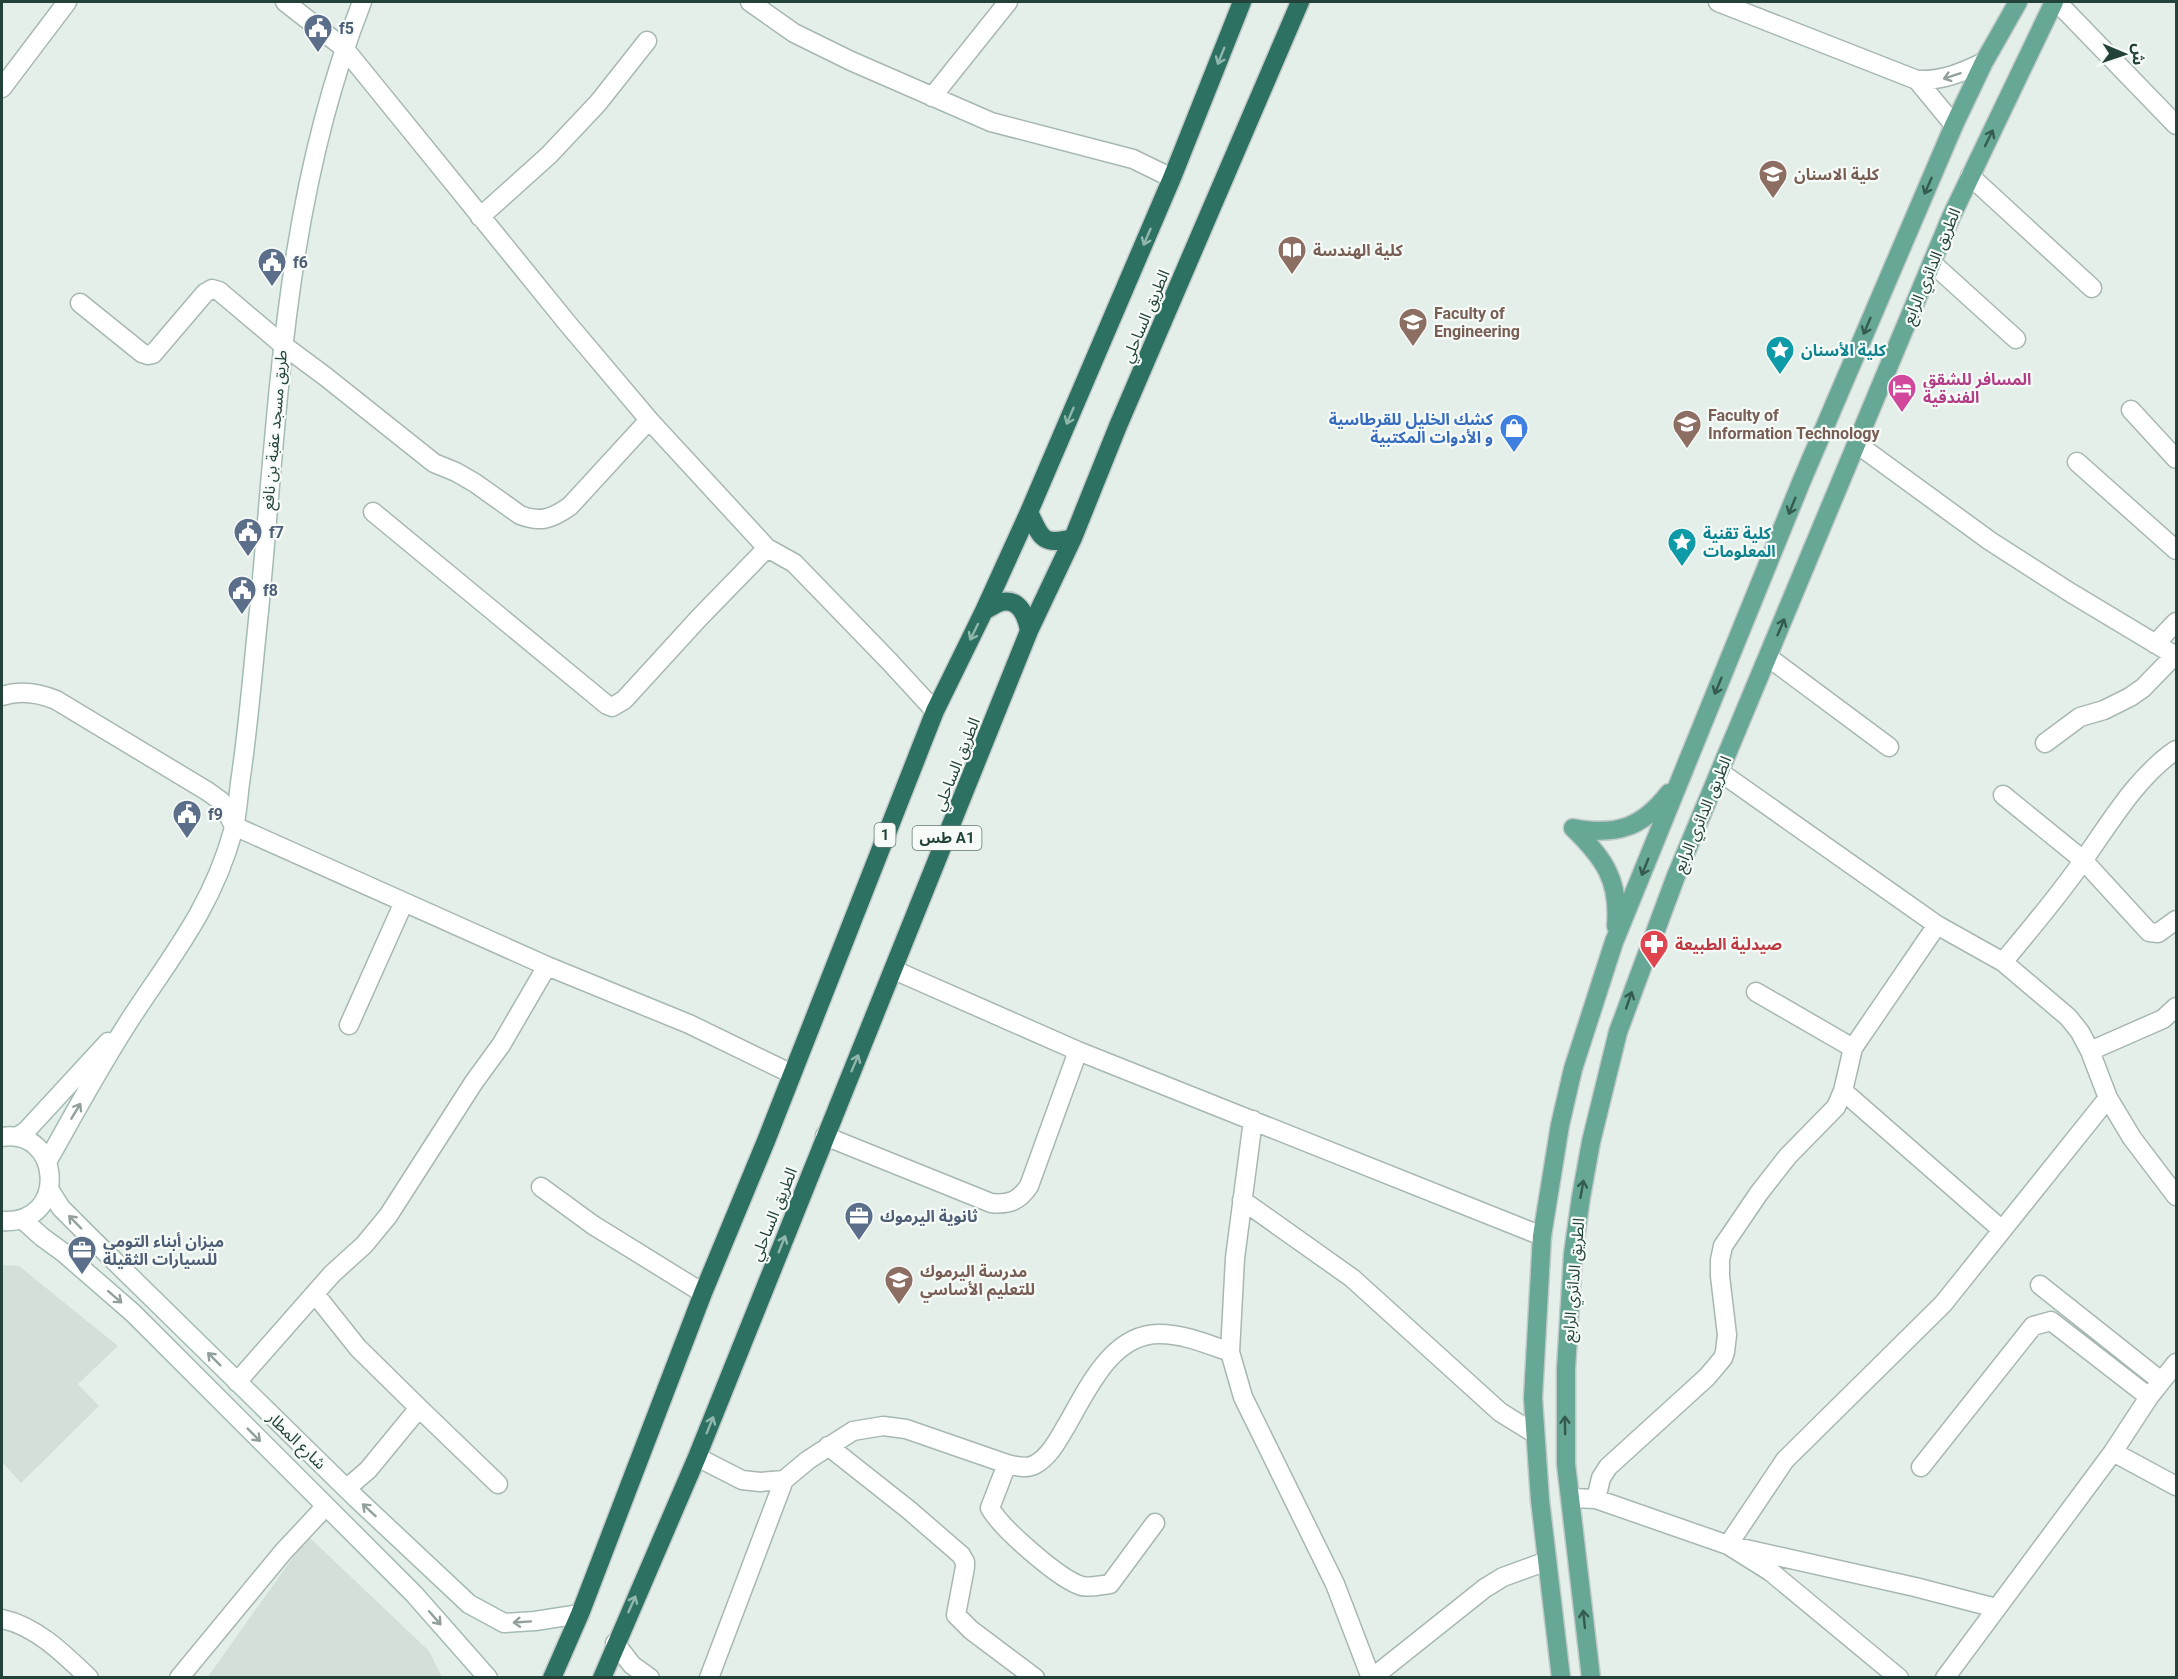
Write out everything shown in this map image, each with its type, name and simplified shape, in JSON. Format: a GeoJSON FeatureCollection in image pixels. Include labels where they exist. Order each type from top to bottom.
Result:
{"type":"FeatureCollection","features":[{"type":"Feature","properties":{"kind":"highway","name":"الطريق الساحلي"},"geometry":{"type":"LineString","coordinates":[[552,1677],[580,1614],[703,1293],[792,1074],[934,711],[1029,512],[1172,178],[1242,2]]}},
{"type":"Feature","properties":{"kind":"highway","name":"الطريق الساحلي"},"geometry":{"type":"LineString","coordinates":[[602,1677],[697,1457],[1029,631],[1073,538],[1118,426],[1300,2]]}},
{"type":"Feature","properties":{"kind":"highway"},"geometry":{"type":"LineString","coordinates":[[1029,512],[1045,540],[1057,542],[1073,538]]}},
{"type":"Feature","properties":{"kind":"highway"},"geometry":{"type":"LineString","coordinates":[[984,610],[1003,601],[1013,603],[1023,610],[1029,631]]}},
{"type":"Feature","properties":{"kind":"main road","name":"الطريق الدائري الرابع"},"geometry":{"type":"LineString","coordinates":[[1561,1677],[1534,1433],[1534,1349],[1542,1236],[1558,1135],[1573,1069],[1614,942],[1890,272],[1954,125],[1984,62],[2018,2]]}},
{"type":"Feature","properties":{"kind":"main road","name":"الطريق الدائري الرابع"},"geometry":{"type":"LineString","coordinates":[[1591,1677],[1566,1464],[1565,1421],[1574,1243],[1591,1142],[1612,1052],[1634,986],[1720,772],[1932,263],[1970,176],[2056,2]]}},
{"type":"Feature","properties":{"kind":"main road"},"geometry":{"type":"LineString","coordinates":[[1614,942],[1618,908],[1614,884],[1604,861],[1573,828],[1607,832],[1626,828],[1643,819],[1659,806],[1679,780]]}},
{"type":"Feature","properties":{"kind":"street"},"geometry":{"type":"LineString","coordinates":[[2,88],[67,2]]}},
{"type":"Feature","properties":{"kind":"street"},"geometry":{"type":"LineString","coordinates":[[285,2],[344,48],[480,217],[649,420],[766,548],[794,563],[934,711]]}},
{"type":"Feature","properties":{"kind":"street","name":"طريق مسجد عقبة بن نافع"},"geometry":{"type":"LineString","coordinates":[[47,1162],[130,1020],[201,911],[224,861],[234,826],[252,686],[287,303],[304,203],[321,123],[344,48],[362,2]]}},
{"type":"Feature","properties":{"kind":"street"},"geometry":{"type":"LineString","coordinates":[[750,2],[794,33],[991,122],[1133,159],[1172,178]]}},
{"type":"Feature","properties":{"kind":"street"},"geometry":{"type":"LineString","coordinates":[[932,97],[1008,2]]}},
{"type":"Feature","properties":{"kind":"street"},"geometry":{"type":"LineString","coordinates":[[1718,2],[1917,80],[1934,81],[1950,77],[1984,62]]}},
{"type":"Feature","properties":{"kind":"street"},"geometry":{"type":"LineString","coordinates":[[2056,2],[2176,125]]}},
{"type":"Feature","properties":{"kind":"street"},"geometry":{"type":"LineString","coordinates":[[480,217],[549,155],[598,103],[647,42]]}},
{"type":"Feature","properties":{"kind":"street"},"geometry":{"type":"LineString","coordinates":[[1917,80],[1954,125]]}},
{"type":"Feature","properties":{"kind":"street"},"geometry":{"type":"LineString","coordinates":[[1970,176],[2092,288]]}},
{"type":"Feature","properties":{"kind":"street"},"geometry":{"type":"LineString","coordinates":[[1932,263],[2016,339]]}},
{"type":"Feature","properties":{"kind":"street"},"geometry":{"type":"LineString","coordinates":[[80,303],[147,355],[153,354],[206,293],[212,289],[219,291],[282,345],[434,463],[456,472],[531,520],[555,517],[570,506],[649,420]]}},
{"type":"Feature","properties":{"kind":"street"},"geometry":{"type":"LineString","coordinates":[[2131,410],[2176,459]]}},
{"type":"Feature","properties":{"kind":"street"},"geometry":{"type":"LineString","coordinates":[[1857,444],[1990,541],[2176,656],[2143,688],[2130,697],[2104,710],[2080,717],[2044,743]]}},
{"type":"Feature","properties":{"kind":"street"},"geometry":{"type":"LineString","coordinates":[[2077,462],[2176,550]]}},
{"type":"Feature","properties":{"kind":"street"},"geometry":{"type":"LineString","coordinates":[[373,512],[612,707],[624,700],[766,548]]}},
{"type":"Feature","properties":{"kind":"street"},"geometry":{"type":"LineString","coordinates":[[2155,644],[2176,622]]}},
{"type":"Feature","properties":{"kind":"street"},"geometry":{"type":"LineString","coordinates":[[1768,657],[1889,747]]}},
{"type":"Feature","properties":{"kind":"street"},"geometry":{"type":"LineString","coordinates":[[2,696],[27,693],[42,694],[56,699],[207,791],[221,801],[234,826],[547,966],[689,1024],[792,1074]]}},
{"type":"Feature","properties":{"kind":"street"},"geometry":{"type":"LineString","coordinates":[[2003,962],[2061,891],[2138,787],[2161,761],[2176,750]]}},
{"type":"Feature","properties":{"kind":"street"},"geometry":{"type":"LineString","coordinates":[[1720,772],[1937,925],[2003,962],[2068,1017],[2080,1032],[2108,1098],[2132,1138],[2176,1196]]}},
{"type":"Feature","properties":{"kind":"street"},"geometry":{"type":"LineString","coordinates":[[2003,795],[2083,860],[2149,932],[2158,933],[2176,920]]}},
{"type":"Feature","properties":{"kind":"street"},"geometry":{"type":"LineString","coordinates":[[349,1025],[404,902]]}},
{"type":"Feature","properties":{"kind":"street"},"geometry":{"type":"LineString","coordinates":[[1596,1499],[1601,1478],[1608,1467],[1707,1377],[1722,1358],[1727,1335],[1720,1276],[1723,1246],[1753,1201],[1788,1156],[1836,1107],[1843,1091],[1853,1048],[1937,925]]}},
{"type":"Feature","properties":{"kind":"street"},"geometry":{"type":"LineString","coordinates":[[237,1382],[332,1274],[364,1245],[387,1216],[474,1082],[501,1045],[547,966]]}},
{"type":"Feature","properties":{"kind":"street"},"geometry":{"type":"LineString","coordinates":[[894,970],[1078,1051],[1542,1236]]}},
{"type":"Feature","properties":{"kind":"street"},"geometry":{"type":"LineString","coordinates":[[1756,993],[1853,1048]]}},
{"type":"Feature","properties":{"kind":"street"},"geometry":{"type":"LineString","coordinates":[[2090,1051],[2163,1019],[2176,1007]]}},
{"type":"Feature","properties":{"kind":"street","name":"طريق مسجد عقبة بن نافع"},"geometry":{"type":"LineString","coordinates":[[9,1137],[26,1131],[130,1020]]}},
{"type":"Feature","properties":{"kind":"street"},"geometry":{"type":"LineString","coordinates":[[825,1136],[991,1203],[1014,1202],[1029,1186],[1078,1051]]}},
{"type":"Feature","properties":{"kind":"street"},"geometry":{"type":"LineString","coordinates":[[1843,1091],[2002,1230]]}},
{"type":"Feature","properties":{"kind":"street"},"geometry":{"type":"LineString","coordinates":[[1728,1545],[1785,1460],[1943,1304],[2108,1098]]}},
{"type":"Feature","properties":{"kind":"street"},"geometry":{"type":"LineString","coordinates":[[1253,1120],[1235,1258],[1230,1352],[1243,1396],[1335,1584],[1372,1677],[1485,1588],[1503,1578],[1547,1561]]}},
{"type":"Feature","properties":{"kind":"street"},"geometry":{"type":"LineString","coordinates":[[2,1221],[22,1219],[40,1208],[50,1189],[51,1175],[47,1162],[35,1146],[9,1137]]}},
{"type":"Feature","properties":{"kind":"street"},"geometry":{"type":"LineString","coordinates":[[541,1187],[593,1225],[703,1293]]}},
{"type":"Feature","properties":{"kind":"street","name":"شارع المطار"},"geometry":{"type":"LineString","coordinates":[[50,1189],[69,1216],[346,1488],[469,1604],[504,1623],[580,1614]]}},
{"type":"Feature","properties":{"kind":"street"},"geometry":{"type":"LineString","coordinates":[[1242,1200],[1352,1278],[1500,1412],[1534,1433]]}},
{"type":"Feature","properties":{"kind":"street","name":"شارع المطار"},"geometry":{"type":"LineString","coordinates":[[22,1219],[133,1313],[414,1594],[488,1677]]}},
{"type":"Feature","properties":{"kind":"street"},"geometry":{"type":"LineString","coordinates":[[2040,1285],[2161,1381]]}},
{"type":"Feature","properties":{"kind":"street"},"geometry":{"type":"LineString","coordinates":[[315,1294],[358,1348],[498,1484]]}},
{"type":"Feature","properties":{"kind":"street"},"geometry":{"type":"LineString","coordinates":[[1921,1467],[2033,1326],[2041,1322],[2051,1320],[2149,1397]]}},
{"type":"Feature","properties":{"kind":"street"},"geometry":{"type":"LineString","coordinates":[[709,1677],[784,1480],[828,1446],[854,1431],[883,1426],[906,1429],[1006,1464],[1020,1467],[1032,1466],[1045,1457],[1058,1441],[1097,1374],[1109,1358],[1125,1345],[1140,1337],[1158,1334],[1184,1337],[1230,1352]]}},
{"type":"Feature","properties":{"kind":"street"},"geometry":{"type":"LineString","coordinates":[[1944,1677],[2114,1452],[2149,1397],[2176,1363]]}},
{"type":"Feature","properties":{"kind":"street"},"geometry":{"type":"LineString","coordinates":[[346,1488],[368,1470],[419,1408]]}},
{"type":"Feature","properties":{"kind":"street"},"geometry":{"type":"LineString","coordinates":[[828,1446],[909,1510],[961,1555],[965,1562],[956,1610],[958,1618],[1035,1677]]}},
{"type":"Feature","properties":{"kind":"street"},"geometry":{"type":"LineString","coordinates":[[2114,1452],[2176,1486]]}},
{"type":"Feature","properties":{"kind":"street"},"geometry":{"type":"LineString","coordinates":[[697,1457],[742,1480],[760,1482],[784,1480]]}},
{"type":"Feature","properties":{"kind":"street"},"geometry":{"type":"LineString","coordinates":[[1006,1464],[990,1508],[994,1515],[1060,1574],[1082,1586],[1110,1584],[1155,1523]]}},
{"type":"Feature","properties":{"kind":"street"},"geometry":{"type":"LineString","coordinates":[[1571,1498],[1596,1499],[1728,1545],[1915,1587],[1996,1608]]}},
{"type":"Feature","properties":{"kind":"street"},"geometry":{"type":"LineString","coordinates":[[179,1677],[283,1552],[325,1507]]}},
{"type":"Feature","properties":{"kind":"street"},"geometry":{"type":"LineString","coordinates":[[1728,1545],[1771,1572],[1899,1677]]}},
{"type":"Feature","properties":{"kind":"street"},"geometry":{"type":"LineString","coordinates":[[414,1594],[436,1571]]}},
{"type":"Feature","properties":{"kind":"street"},"geometry":{"type":"LineString","coordinates":[[2,1619],[17,1622],[47,1641],[89,1677]]}},
{"type":"Feature","properties":{"kind":"street"},"geometry":{"type":"LineString","coordinates":[[615,1643],[632,1665],[650,1677]]}},
{"type":"Feature","properties":{"kind":"shaded area"},"geometry":{"type":"Polygon","coordinates":[[[2,1265],[19,1266],[118,1346],[78,1384],[99,1406],[21,1483],[2,1462],[2,1265]]]}},
{"type":"Feature","properties":{"kind":"shaded area"},"geometry":{"type":"Polygon","coordinates":[[[308,1536],[429,1651],[442,1677],[207,1678],[308,1536]]]}},
{"type":"Feature","properties":{"kind":"place","name":"f5"},"geometry":{"type":"Point","coordinates":[318,54]}},
{"type":"Feature","properties":{"kind":"place","name":"كلية الاسنان"},"geometry":{"type":"Point","coordinates":[1773,200]}},
{"type":"Feature","properties":{"kind":"place","name":"كلية الهندسة"},"geometry":{"type":"Point","coordinates":[1292,276]}},
{"type":"Feature","properties":{"kind":"place","name":"f6"},"geometry":{"type":"Point","coordinates":[272,288]}},
{"type":"Feature","properties":{"kind":"place","name":"Faculty of Engineering"},"geometry":{"type":"Point","coordinates":[1413,348]}},
{"type":"Feature","properties":{"kind":"place","name":"كلية الأسنان"},"geometry":{"type":"Point","coordinates":[1780,376]}},
{"type":"Feature","properties":{"kind":"place","name":"المسافر للشقق الفندقية"},"geometry":{"type":"Point","coordinates":[1902,414]}},
{"type":"Feature","properties":{"kind":"place","name":"Faculty of Information Technology"},"geometry":{"type":"Point","coordinates":[1687,450]}},
{"type":"Feature","properties":{"kind":"place","name":"كشك الخليل للقرطاسية و الأدوات المكتبية"},"geometry":{"type":"Point","coordinates":[1514,454]}},
{"type":"Feature","properties":{"kind":"place","name":"f7"},"geometry":{"type":"Point","coordinates":[248,558]}},
{"type":"Feature","properties":{"kind":"place","name":"كلية تقنية المعلومات"},"geometry":{"type":"Point","coordinates":[1682,568]}},
{"type":"Feature","properties":{"kind":"place","name":"f8"},"geometry":{"type":"Point","coordinates":[242,616]}},
{"type":"Feature","properties":{"kind":"place","name":"f9"},"geometry":{"type":"Point","coordinates":[187,840]}},
{"type":"Feature","properties":{"kind":"place","name":"صيدلية الطبيعة"},"geometry":{"type":"Point","coordinates":[1654,970]}},
{"type":"Feature","properties":{"kind":"place","name":"ثانوية اليرموك"},"geometry":{"type":"Point","coordinates":[859,1242]}},
{"type":"Feature","properties":{"kind":"place","name":"ميزان أبناء التومي للسيارات الثقيلة"},"geometry":{"type":"Point","coordinates":[82,1276]}},
{"type":"Feature","properties":{"kind":"place","name":"مدرسة اليرموك للتعليم الأساسي"},"geometry":{"type":"Point","coordinates":[899,1306]}}]}
